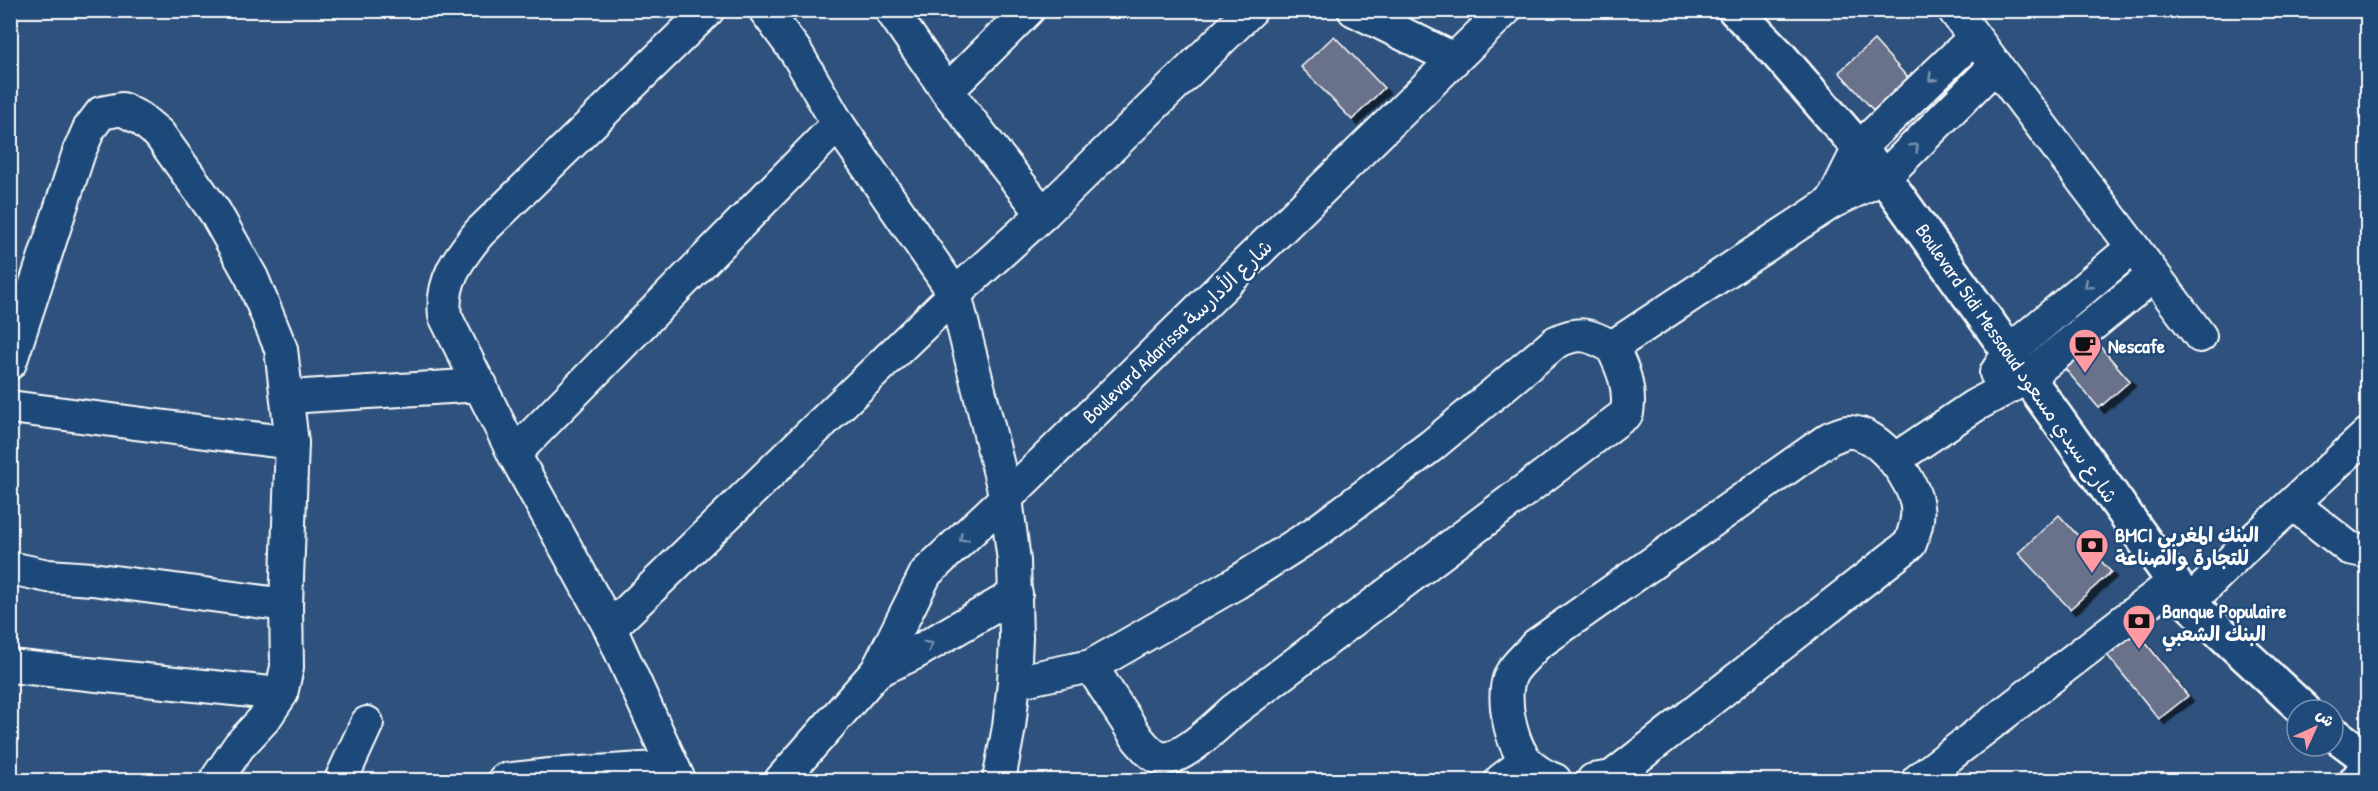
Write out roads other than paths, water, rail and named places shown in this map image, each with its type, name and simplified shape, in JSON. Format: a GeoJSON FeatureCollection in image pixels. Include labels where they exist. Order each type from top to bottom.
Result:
{"type":"FeatureCollection","features":[{"type":"Feature","properties":{"kind":"street"},"geometry":{"type":"LineString","coordinates":[[504,780],[540,775],[676,774],[610,628],[514,454],[445,316],[443,299],[447,283],[460,257],[479,233],[708,10]]}},
{"type":"Feature","properties":{"kind":"street"},"geometry":{"type":"LineString","coordinates":[[765,10],[796,52],[838,123],[955,294],[1006,498],[1011,530],[1016,594],[1014,682],[1009,727],[999,780]]}},
{"type":"Feature","properties":{"kind":"street"},"geometry":{"type":"LineString","coordinates":[[891,10],[946,91],[1044,214]]}},
{"type":"Feature","properties":{"kind":"street"},"geometry":{"type":"LineString","coordinates":[[946,91],[1028,10]]}},
{"type":"Feature","properties":{"kind":"street"},"geometry":{"type":"LineString","coordinates":[[610,628],[955,294],[1044,214],[1251,10]]}},
{"type":"Feature","properties":{"kind":"street"},"geometry":{"type":"LineString","coordinates":[[1354,10],[1454,59]]}},
{"type":"Feature","properties":{"kind":"street","name":"Boulevard Adarissa شارع الأدارسة"},"geometry":{"type":"LineString","coordinates":[[781,780],[877,671],[926,573],[1006,498],[1505,10]]}},
{"type":"Feature","properties":{"kind":"street","name":"Boulevard Sidi Messaoud شارع سيدي مسعود"},"geometry":{"type":"LineString","coordinates":[[1735,10],[1778,54],[1884,177],[2181,593],[2291,698]]}},
{"type":"Feature","properties":{"kind":"street"},"geometry":{"type":"LineString","coordinates":[[1955,11],[2200,336]]}},
{"type":"Feature","properties":{"kind":"street"},"geometry":{"type":"LineString","coordinates":[[1832,202],[1859,148],[1974,38]]}},
{"type":"Feature","properties":{"kind":"street"},"geometry":{"type":"LineString","coordinates":[[1612,347],[1832,202],[1884,177],[1996,65]]}},
{"type":"Feature","properties":{"kind":"street"},"geometry":{"type":"LineString","coordinates":[[10,363],[88,129],[101,114],[122,109],[141,119],[159,134],[215,212],[252,278],[281,349],[288,397],[292,443],[286,605],[287,667],[281,694],[265,718],[239,746],[216,780]]}},
{"type":"Feature","properties":{"kind":"street"},"geometry":{"type":"LineString","coordinates":[[514,454],[838,123]]}},
{"type":"Feature","properties":{"kind":"street"},"geometry":{"type":"LineString","coordinates":[[1894,460],[1974,406],[2019,364],[2133,247]]}},
{"type":"Feature","properties":{"kind":"street"},"geometry":{"type":"LineString","coordinates":[[2019,364],[2154,275]]}},
{"type":"Feature","properties":{"kind":"street"},"geometry":{"type":"LineString","coordinates":[[1014,682],[1091,666],[1236,583],[1316,532],[1431,446],[1556,342],[1572,334],[1584,334],[1612,347],[1627,380],[1629,399],[1627,413],[1234,710],[1187,750],[1172,758],[1160,758],[1148,749],[1138,739],[1091,666]]}},
{"type":"Feature","properties":{"kind":"street"},"geometry":{"type":"LineString","coordinates":[[288,397],[481,385]]}},
{"type":"Feature","properties":{"kind":"street"},"geometry":{"type":"LineString","coordinates":[[10,407],[292,443]]}},
{"type":"Feature","properties":{"kind":"street"},"geometry":{"type":"LineString","coordinates":[[1555,780],[1540,775],[1526,761],[1511,729],[1505,699],[1511,673],[1536,645],[1830,438],[1849,431],[1881,445],[1894,460],[1916,497],[1918,510],[1916,527],[1910,544],[1612,777],[1593,780]]}},
{"type":"Feature","properties":{"kind":"street"},"geometry":{"type":"LineString","coordinates":[[1918,780],[2239,553],[2367,434]]}},
{"type":"Feature","properties":{"kind":"street"},"geometry":{"type":"LineString","coordinates":[[2293,504],[2349,548],[2367,552]]}},
{"type":"Feature","properties":{"kind":"street"},"geometry":{"type":"LineString","coordinates":[[10,568],[48,576],[92,579],[286,605]]}},
{"type":"Feature","properties":{"kind":"street","name":"Boulevard Adarissa شارع الأدارسة"},"geometry":{"type":"LineString","coordinates":[[877,671],[915,653],[1016,594]]}},
{"type":"Feature","properties":{"kind":"street"},"geometry":{"type":"LineString","coordinates":[[10,666],[281,694]]}},
{"type":"Feature","properties":{"kind":"street"},"geometry":{"type":"LineString","coordinates":[[341,780],[367,723]]}},
{"type":"Feature","properties":{"kind":"street"},"geometry":{"type":"LineString","coordinates":[[2345,748],[2359,765]]}},
{"type":"Feature","properties":{"kind":"street"},"geometry":{"type":"LineString","coordinates":[[1501,780],[1526,761]]}},
{"type":"Feature","properties":{"kind":"place","name":"Nescafe"},"geometry":{"type":"Point","coordinates":[2085,374]}},
{"type":"Feature","properties":{"kind":"place","name":"BMCI البنك المغربي للتجارة والصناعة"},"geometry":{"type":"Point","coordinates":[2092,574]}},
{"type":"Feature","properties":{"kind":"place","name":"Banque Populaire البنك الشعبي"},"geometry":{"type":"Point","coordinates":[2139,650]}}]}
